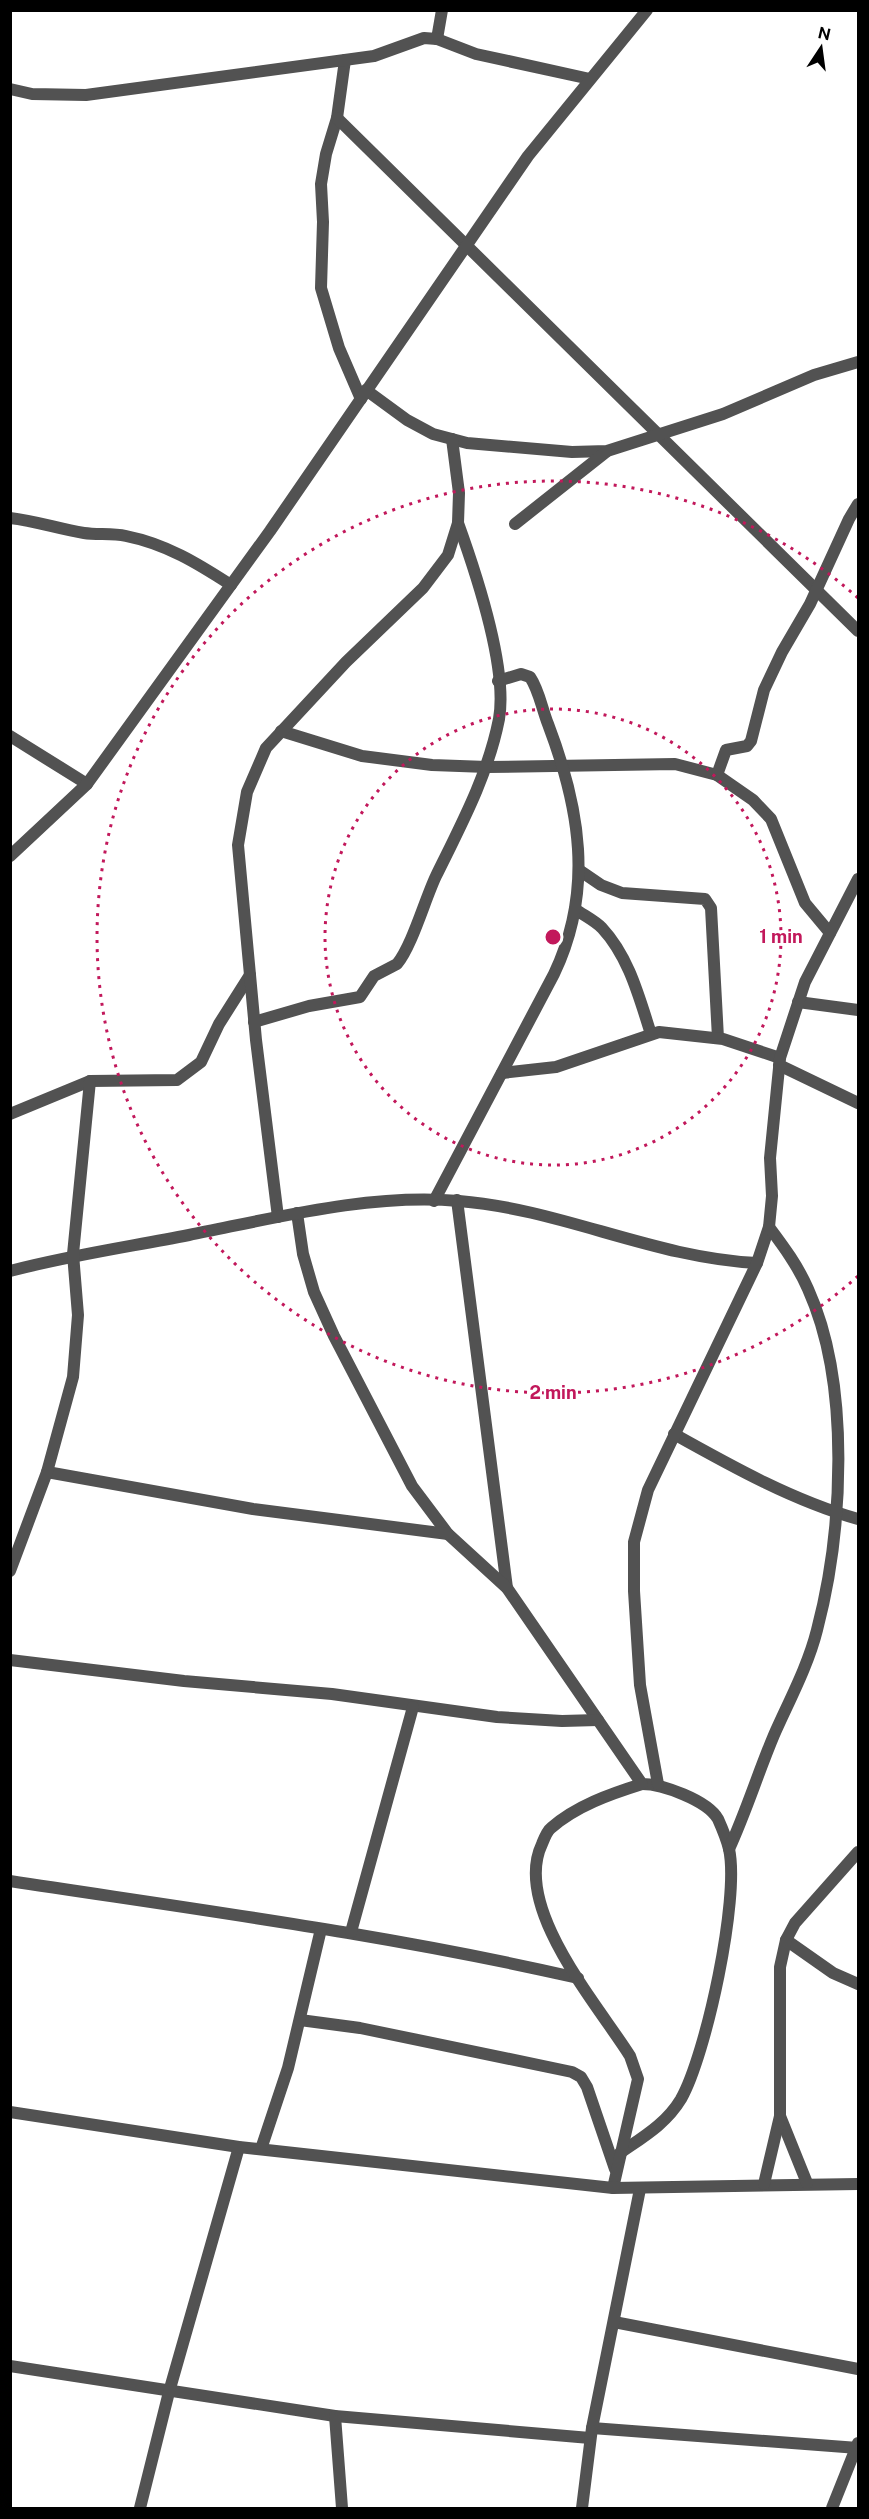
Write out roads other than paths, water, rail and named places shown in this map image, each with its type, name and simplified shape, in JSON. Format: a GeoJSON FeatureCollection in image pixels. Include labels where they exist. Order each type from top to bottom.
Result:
{"type":"FeatureCollection","features":[{"type":"Feature","properties":{"kind":"street"},"geometry":{"type":"LineString","coordinates":[[437,39],[442,10]]}},
{"type":"Feature","properties":{"kind":"street"},"geometry":{"type":"LineString","coordinates":[[10,856],[87,784],[231,585],[528,156],[646,10]]}},
{"type":"Feature","properties":{"kind":"street"},"geometry":{"type":"LineString","coordinates":[[10,89],[32,94],[86,95],[374,56],[424,38],[437,39],[476,54],[590,79]]}},
{"type":"Feature","properties":{"kind":"street"},"geometry":{"type":"LineString","coordinates":[[345,60],[337,118],[326,154],[321,184],[323,222],[321,288],[339,348],[364,395],[406,420],[433,434],[496,447],[572,452],[607,451],[761,400],[833,368],[858,362]]}},
{"type":"Feature","properties":{"kind":"street"},"geometry":{"type":"LineString","coordinates":[[337,118],[858,631]]}},
{"type":"Feature","properties":{"kind":"street"},"geometry":{"type":"LineString","coordinates":[[278,1217],[254,1022],[238,845],[247,792],[266,748],[346,662],[423,588],[448,555],[458,523],[459,493],[452,439]]}},
{"type":"Feature","properties":{"kind":"street"},"geometry":{"type":"LineString","coordinates":[[515,524],[607,451]]}},
{"type":"Feature","properties":{"kind":"street"},"geometry":{"type":"LineString","coordinates":[[717,775],[726,750],[747,746],[751,741],[764,690],[817,590],[858,504]]}},
{"type":"Feature","properties":{"kind":"street"},"geometry":{"type":"LineString","coordinates":[[10,518],[54,525],[83,533],[124,536],[162,546],[187,557],[231,585]]}},
{"type":"Feature","properties":{"kind":"street"},"geometry":{"type":"LineString","coordinates":[[254,1022],[309,1006],[360,997],[374,976],[397,964],[487,767],[499,717],[498,681],[491,634],[478,578],[458,523]]}},
{"type":"Feature","properties":{"kind":"street"},"geometry":{"type":"LineString","coordinates":[[434,1201],[567,945],[579,870],[578,835],[571,791],[530,677],[521,674],[498,681]]}},
{"type":"Feature","properties":{"kind":"street"},"geometry":{"type":"LineString","coordinates":[[281,731],[362,756],[432,765],[487,767],[675,764],[717,775],[753,800],[771,819],[805,903],[830,933]]}},
{"type":"Feature","properties":{"kind":"street"},"geometry":{"type":"LineString","coordinates":[[10,736],[87,784]]}},
{"type":"Feature","properties":{"kind":"street"},"geometry":{"type":"LineString","coordinates":[[579,870],[601,885],[622,893],[705,899],[711,908],[716,967],[718,1038]]}},
{"type":"Feature","properties":{"kind":"street"},"geometry":{"type":"LineString","coordinates":[[658,1784],[640,1685],[634,1591],[634,1542],[648,1490],[757,1263],[769,1227],[772,1196],[771,1158],[780,1062],[805,982],[858,879]]}},
{"type":"Feature","properties":{"kind":"street"},"geometry":{"type":"LineString","coordinates":[[574,909],[601,927],[623,957],[636,985],[651,1034]]}},
{"type":"Feature","properties":{"kind":"street"},"geometry":{"type":"LineString","coordinates":[[10,1114],[71,1086],[90,1081],[177,1080],[201,1062],[219,1024],[250,975]]}},
{"type":"Feature","properties":{"kind":"street"},"geometry":{"type":"LineString","coordinates":[[798,1002],[858,1010]]}},
{"type":"Feature","properties":{"kind":"street"},"geometry":{"type":"LineString","coordinates":[[502,1073],[556,1067],[659,1032],[694,1034],[718,1038],[780,1062],[858,1103]]}},
{"type":"Feature","properties":{"kind":"street"},"geometry":{"type":"LineString","coordinates":[[10,1571],[47,1472],[73,1377],[78,1315],[73,1254],[90,1081]]}},
{"type":"Feature","properties":{"kind":"street"},"geometry":{"type":"LineString","coordinates":[[10,1271],[73,1254],[146,1244],[297,1213],[395,1201],[457,1200],[510,1207],[689,1256],[757,1263]]}},
{"type":"Feature","properties":{"kind":"street"},"geometry":{"type":"LineString","coordinates":[[457,1200],[507,1588]]}},
{"type":"Feature","properties":{"kind":"street"},"geometry":{"type":"LineString","coordinates":[[297,1213],[303,1254],[315,1292],[334,1336],[412,1486],[448,1534],[507,1588],[642,1784]]}},
{"type":"Feature","properties":{"kind":"street"},"geometry":{"type":"LineString","coordinates":[[729,1850],[817,1632],[836,1513],[839,1465],[836,1403],[830,1362],[809,1290],[792,1258],[769,1227]]}},
{"type":"Feature","properties":{"kind":"street"},"geometry":{"type":"LineString","coordinates":[[674,1434],[736,1469],[836,1513],[858,1520]]}},
{"type":"Feature","properties":{"kind":"street"},"geometry":{"type":"LineString","coordinates":[[47,1472],[253,1509],[448,1534]]}},
{"type":"Feature","properties":{"kind":"street"},"geometry":{"type":"LineString","coordinates":[[10,1660],[184,1681],[332,1694],[497,1717],[561,1721],[598,1720]]}},
{"type":"Feature","properties":{"kind":"street"},"geometry":{"type":"LineString","coordinates":[[351,1932],[413,1707]]}},
{"type":"Feature","properties":{"kind":"street"},"geometry":{"type":"LineString","coordinates":[[613,2188],[615,2169],[638,2079],[630,2056],[549,1930],[536,1887],[536,1856],[549,1829],[603,1796],[642,1784],[658,1784],[688,1796],[717,1817],[729,1850],[731,1886],[721,1962],[698,2059],[681,2099],[662,2124],[620,2153]]}},
{"type":"Feature","properties":{"kind":"street"},"geometry":{"type":"LineString","coordinates":[[764,2184],[780,2116],[780,1967],[786,1940],[795,1923],[858,1852]]}},
{"type":"Feature","properties":{"kind":"street"},"geometry":{"type":"LineString","coordinates":[[10,1881],[351,1932],[578,1978]]}},
{"type":"Feature","properties":{"kind":"street"},"geometry":{"type":"LineString","coordinates":[[261,2150],[288,2068],[321,1929]]}},
{"type":"Feature","properties":{"kind":"street"},"geometry":{"type":"LineString","coordinates":[[786,1940],[833,1973],[858,1984]]}},
{"type":"Feature","properties":{"kind":"street"},"geometry":{"type":"LineString","coordinates":[[300,2020],[360,2028],[572,2072],[581,2077],[587,2087],[615,2169]]}},
{"type":"Feature","properties":{"kind":"street"},"geometry":{"type":"LineString","coordinates":[[10,2112],[261,2150],[613,2188],[807,2183],[858,2184]]}},
{"type":"Feature","properties":{"kind":"street"},"geometry":{"type":"LineString","coordinates":[[780,2116],[807,2183]]}},
{"type":"Feature","properties":{"kind":"street"},"geometry":{"type":"LineString","coordinates":[[140,2508],[169,2392],[239,2147]]}},
{"type":"Feature","properties":{"kind":"street"},"geometry":{"type":"LineString","coordinates":[[582,2508],[591,2433],[640,2189]]}},
{"type":"Feature","properties":{"kind":"street"},"geometry":{"type":"LineString","coordinates":[[614,2322],[858,2369]]}},
{"type":"Feature","properties":{"kind":"street"},"geometry":{"type":"LineString","coordinates":[[10,2366],[335,2416],[591,2433],[858,2446],[832,2508]]}},
{"type":"Feature","properties":{"kind":"street"},"geometry":{"type":"LineString","coordinates":[[335,2416],[342,2508]]}}]}
